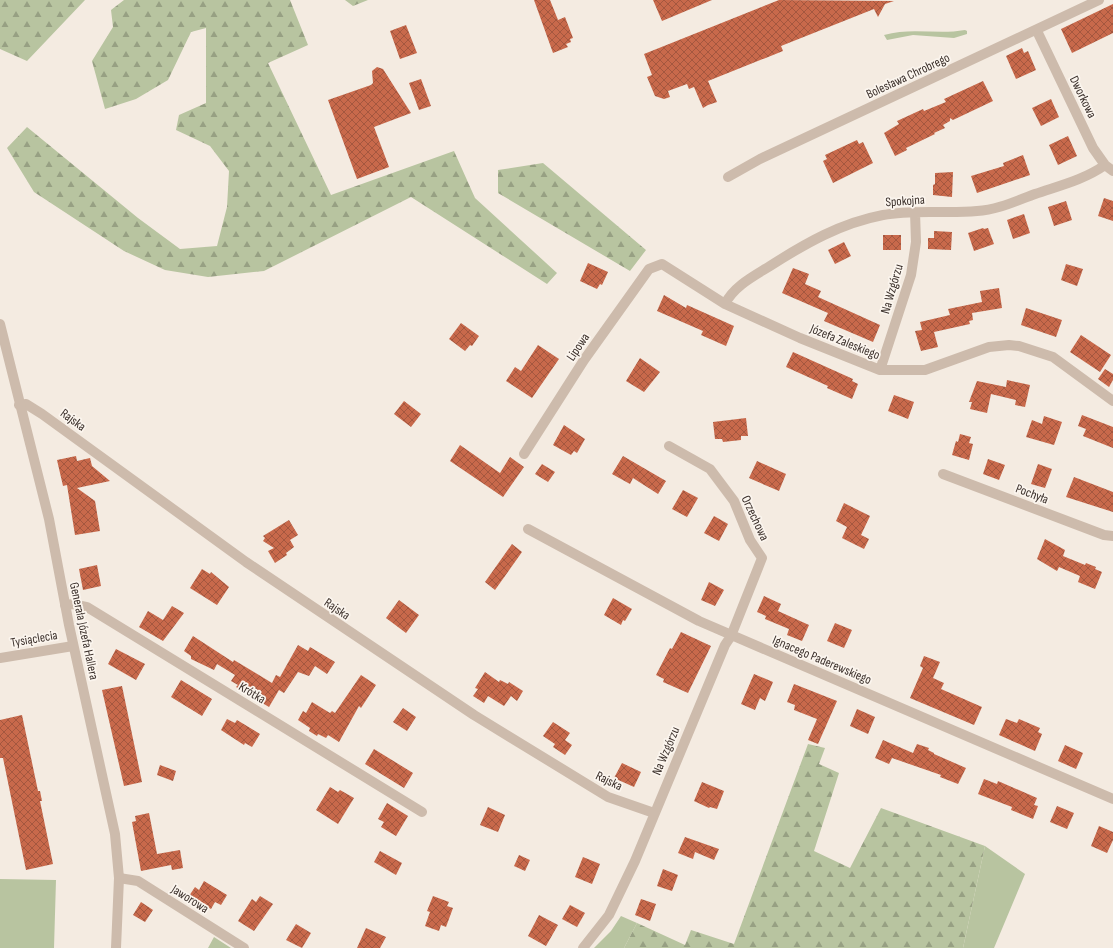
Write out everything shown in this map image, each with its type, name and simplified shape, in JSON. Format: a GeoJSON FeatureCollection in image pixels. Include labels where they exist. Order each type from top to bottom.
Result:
{"type":"FeatureCollection","features":[{"type":"Feature","properties":{"kind":"street","name":"Bolesława Chrobrego"},"geometry":{"type":"LineString","coordinates":[[728,177],[760,158],[1036,31],[1052,21],[1099,0]]}},
{"type":"Feature","properties":{"kind":"street","name":"Dworkowa"},"geometry":{"type":"LineString","coordinates":[[1036,31],[1094,148],[1109,168]]}},
{"type":"Feature","properties":{"kind":"street","name":"Spokojna"},"geometry":{"type":"LineString","coordinates":[[725,304],[729,296],[737,288],[805,243],[854,221],[884,214],[915,212],[957,213],[979,211],[997,207],[1109,168]]}},
{"type":"Feature","properties":{"kind":"street","name":"Na Wzgórzu"},"geometry":{"type":"LineString","coordinates":[[880,370],[911,275],[916,242],[915,212]]}},
{"type":"Feature","properties":{"kind":"street","name":"Józefa Zaleskiego"},"geometry":{"type":"LineString","coordinates":[[662,264],[725,304],[800,338],[880,370],[926,370],[989,347],[1009,345],[1019,346],[1053,357],[1113,401]]}},
{"type":"Feature","properties":{"kind":"street","name":"Lipowa"},"geometry":{"type":"LineString","coordinates":[[524,454],[584,360],[649,269],[662,264]]}},
{"type":"Feature","properties":{"kind":"street","name":"Generała Józefa Hallera"},"geometry":{"type":"LineString","coordinates":[[0,324],[19,405],[49,519],[73,646],[115,834],[119,878],[116,948]]}},
{"type":"Feature","properties":{"kind":"street","name":"Rajska"},"geometry":{"type":"LineString","coordinates":[[19,405],[26,404],[42,414],[246,562],[474,716],[608,797],[654,813]]}},
{"type":"Feature","properties":{"kind":"street","name":"Orzechowa"},"geometry":{"type":"LineString","coordinates":[[669,446],[710,469],[734,501],[750,540],[762,558]]}},
{"type":"Feature","properties":{"kind":"street","name":"Pochyła"},"geometry":{"type":"LineString","coordinates":[[943,474],[1104,535],[1113,536]]}},
{"type":"Feature","properties":{"kind":"street","name":"Ignacego Paderewskiego"},"geometry":{"type":"LineString","coordinates":[[528,529],[699,621],[731,636],[1113,799]]}},
{"type":"Feature","properties":{"kind":"street","name":"Na Wzgórzu"},"geometry":{"type":"LineString","coordinates":[[583,948],[609,915],[635,861],[725,645],[731,636],[762,558]]}},
{"type":"Feature","properties":{"kind":"street","name":"Krótka"},"geometry":{"type":"LineString","coordinates":[[65,605],[74,604],[86,607],[422,812]]}},
{"type":"Feature","properties":{"kind":"street","name":"Tysiąclecia"},"geometry":{"type":"LineString","coordinates":[[0,658],[73,646]]}},
{"type":"Feature","properties":{"kind":"street","name":"Jaworowa"},"geometry":{"type":"LineString","coordinates":[[119,878],[138,881],[244,948]]}},
{"type":"Feature","properties":{"kind":"green space"},"geometry":{"type":"Polygon","coordinates":[[[0,0],[85,0],[27,61],[0,49],[0,0]]]}},
{"type":"Feature","properties":{"kind":"green space"},"geometry":{"type":"Polygon","coordinates":[[[124,0],[290,0],[308,45],[268,63],[331,195],[454,151],[475,198],[557,273],[547,284],[411,197],[264,271],[208,277],[165,270],[124,251],[34,192],[7,148],[27,127],[138,218],[180,249],[217,246],[227,207],[229,171],[210,146],[176,130],[179,115],[206,103],[206,28],[191,32],[168,80],[136,99],[105,109],[92,61],[113,27],[111,10],[124,0]]]}},
{"type":"Feature","properties":{"kind":"green space"},"geometry":{"type":"Polygon","coordinates":[[[345,0],[368,0],[353,6],[345,0]]]}},
{"type":"Feature","properties":{"kind":"green space"},"geometry":{"type":"Polygon","coordinates":[[[914,31],[945,32],[967,31],[967,34],[954,38],[913,35],[887,40],[884,35],[914,31]]]}},
{"type":"Feature","properties":{"kind":"green space"},"geometry":{"type":"Polygon","coordinates":[[[543,163],[646,250],[630,271],[498,193],[498,170],[543,163]]]}},
{"type":"Feature","properties":{"kind":"green space"},"geometry":{"type":"Polygon","coordinates":[[[808,744],[825,748],[819,764],[839,773],[814,851],[850,868],[881,808],[985,846],[963,948],[624,948],[637,923],[685,945],[691,930],[734,944],[808,744]]]}},
{"type":"Feature","properties":{"kind":"green space"},"geometry":{"type":"Polygon","coordinates":[[[985,846],[1025,874],[994,948],[963,948],[985,846]]]}},
{"type":"Feature","properties":{"kind":"green space"},"geometry":{"type":"Polygon","coordinates":[[[0,879],[56,880],[54,948],[0,948],[0,879]]]}},
{"type":"Feature","properties":{"kind":"green space"},"geometry":{"type":"Polygon","coordinates":[[[621,916],[637,923],[624,948],[594,948],[611,931],[621,916]]]}},
{"type":"Feature","properties":{"kind":"green space"},"geometry":{"type":"Polygon","coordinates":[[[214,937],[231,948],[208,948],[214,937]]]}},
{"type":"Feature","properties":{"kind":"building"},"geometry":{"type":"Polygon","coordinates":[[[534,0],[550,0],[558,20],[565,17],[573,38],[570,39],[571,42],[566,44],[568,47],[553,53],[534,0]]]}},
{"type":"Feature","properties":{"kind":"building"},"geometry":{"type":"Polygon","coordinates":[[[653,0],[712,0],[662,21],[653,0]]]}},
{"type":"Feature","properties":{"kind":"building"},"geometry":{"type":"Polygon","coordinates":[[[779,0],[894,1],[885,4],[878,17],[874,9],[781,46],[783,51],[708,81],[717,102],[703,108],[694,87],[689,89],[687,84],[668,91],[670,97],[664,99],[655,96],[647,77],[652,75],[644,54],[779,0]]]}},
{"type":"Feature","properties":{"kind":"building"},"geometry":{"type":"Polygon","coordinates":[[[1113,4],[1113,33],[1072,53],[1061,29],[1113,4]]]}},
{"type":"Feature","properties":{"kind":"building"},"geometry":{"type":"Polygon","coordinates":[[[406,25],[417,53],[400,59],[390,31],[406,25]]]}},
{"type":"Feature","properties":{"kind":"building"},"geometry":{"type":"Polygon","coordinates":[[[1022,48],[1024,53],[1028,51],[1036,70],[1016,79],[1006,56],[1022,48]]]}},
{"type":"Feature","properties":{"kind":"building"},"geometry":{"type":"Polygon","coordinates":[[[377,67],[383,69],[411,113],[374,127],[389,167],[357,179],[328,100],[371,85],[373,83],[372,71],[377,67]]]}},
{"type":"Feature","properties":{"kind":"building"},"geometry":{"type":"Polygon","coordinates":[[[421,79],[431,106],[419,110],[409,83],[421,79]]]}},
{"type":"Feature","properties":{"kind":"building"},"geometry":{"type":"Polygon","coordinates":[[[983,81],[993,101],[953,120],[950,118],[950,121],[943,125],[945,128],[906,148],[907,150],[895,156],[884,133],[899,124],[897,121],[923,109],[924,111],[946,102],[944,99],[983,81]]]}},
{"type":"Feature","properties":{"kind":"building"},"geometry":{"type":"Polygon","coordinates":[[[1051,99],[1059,117],[1041,126],[1032,108],[1051,99]]]}},
{"type":"Feature","properties":{"kind":"building"},"geometry":{"type":"Polygon","coordinates":[[[1068,136],[1077,156],[1058,165],[1049,145],[1068,136]]]}},
{"type":"Feature","properties":{"kind":"building"},"geometry":{"type":"Polygon","coordinates":[[[857,140],[859,144],[863,142],[873,163],[833,183],[823,161],[827,159],[825,155],[857,140]]]}},
{"type":"Feature","properties":{"kind":"building"},"geometry":{"type":"Polygon","coordinates":[[[1023,155],[1030,175],[977,193],[971,176],[1004,166],[1003,163],[1023,155]]]}},
{"type":"Feature","properties":{"kind":"building"},"geometry":{"type":"Polygon","coordinates":[[[953,172],[952,197],[933,195],[935,173],[953,172]]]}},
{"type":"Feature","properties":{"kind":"building"},"geometry":{"type":"Polygon","coordinates":[[[1104,198],[1113,201],[1113,221],[1098,216],[1104,198]]]}},
{"type":"Feature","properties":{"kind":"building"},"geometry":{"type":"Polygon","coordinates":[[[1066,201],[1072,220],[1054,226],[1048,207],[1066,201]]]}},
{"type":"Feature","properties":{"kind":"building"},"geometry":{"type":"Polygon","coordinates":[[[1024,214],[1030,233],[1013,239],[1007,220],[1024,214]]]}},
{"type":"Feature","properties":{"kind":"building"},"geometry":{"type":"Polygon","coordinates":[[[983,228],[988,228],[994,244],[974,251],[968,233],[983,228]]]}},
{"type":"Feature","properties":{"kind":"building"},"geometry":{"type":"Polygon","coordinates":[[[934,231],[952,232],[951,250],[928,249],[928,238],[934,238],[934,231]]]}},
{"type":"Feature","properties":{"kind":"building"},"geometry":{"type":"Polygon","coordinates":[[[883,235],[901,235],[901,250],[883,250],[883,235]]]}},
{"type":"Feature","properties":{"kind":"building"},"geometry":{"type":"Polygon","coordinates":[[[844,242],[851,256],[835,264],[828,250],[844,242]]]}},
{"type":"Feature","properties":{"kind":"building"},"geometry":{"type":"Polygon","coordinates":[[[588,263],[608,272],[602,285],[600,284],[597,289],[580,281],[588,263]]]}},
{"type":"Feature","properties":{"kind":"building"},"geometry":{"type":"Polygon","coordinates":[[[1066,264],[1083,269],[1077,286],[1061,280],[1066,264]]]}},
{"type":"Feature","properties":{"kind":"building"},"geometry":{"type":"Polygon","coordinates":[[[793,268],[809,274],[805,284],[821,291],[818,297],[880,325],[873,342],[824,321],[828,313],[782,293],[793,268]]]}},
{"type":"Feature","properties":{"kind":"building"},"geometry":{"type":"Polygon","coordinates":[[[999,288],[1002,308],[972,313],[973,320],[969,321],[970,324],[934,332],[938,347],[921,351],[915,331],[922,330],[920,322],[950,315],[948,309],[982,302],[980,291],[999,288]]]}},
{"type":"Feature","properties":{"kind":"building"},"geometry":{"type":"Polygon","coordinates":[[[664,295],[686,308],[687,305],[734,326],[726,346],[701,335],[703,331],[657,311],[664,295]]]}},
{"type":"Feature","properties":{"kind":"building"},"geometry":{"type":"Polygon","coordinates":[[[1026,308],[1062,320],[1056,337],[1021,325],[1026,308]]]}},
{"type":"Feature","properties":{"kind":"building"},"geometry":{"type":"Polygon","coordinates":[[[461,323],[479,336],[472,346],[470,345],[465,351],[449,339],[461,323]]]}},
{"type":"Feature","properties":{"kind":"building"},"geometry":{"type":"Polygon","coordinates":[[[1081,335],[1111,355],[1100,372],[1070,352],[1081,335]]]}},
{"type":"Feature","properties":{"kind":"building"},"geometry":{"type":"Polygon","coordinates":[[[538,345],[559,359],[532,398],[506,381],[515,367],[521,371],[538,345]]]}},
{"type":"Feature","properties":{"kind":"building"},"geometry":{"type":"Polygon","coordinates":[[[793,352],[853,379],[852,381],[858,384],[852,399],[827,388],[828,386],[786,367],[793,352]]]}},
{"type":"Feature","properties":{"kind":"building"},"geometry":{"type":"Polygon","coordinates":[[[640,358],[660,372],[644,392],[626,381],[640,358]]]}},
{"type":"Feature","properties":{"kind":"building"},"geometry":{"type":"Polygon","coordinates":[[[1105,369],[1113,374],[1113,380],[1109,387],[1098,379],[1105,369]]]}},
{"type":"Feature","properties":{"kind":"building"},"geometry":{"type":"Polygon","coordinates":[[[1007,380],[1030,385],[1025,407],[1015,405],[1016,400],[991,394],[987,413],[970,409],[972,402],[969,402],[977,381],[1006,387],[1007,380]]]}},
{"type":"Feature","properties":{"kind":"building"},"geometry":{"type":"Polygon","coordinates":[[[894,395],[914,402],[908,419],[888,411],[894,395]]]}},
{"type":"Feature","properties":{"kind":"building"},"geometry":{"type":"Polygon","coordinates":[[[404,401],[421,414],[411,427],[394,414],[404,401]]]}},
{"type":"Feature","properties":{"kind":"building"},"geometry":{"type":"Polygon","coordinates":[[[1082,415],[1113,427],[1113,448],[1083,436],[1086,429],[1078,426],[1082,415]]]}},
{"type":"Feature","properties":{"kind":"building"},"geometry":{"type":"Polygon","coordinates":[[[1044,416],[1062,422],[1054,445],[1026,437],[1032,420],[1042,424],[1044,416]]]}},
{"type":"Feature","properties":{"kind":"building"},"geometry":{"type":"Polygon","coordinates":[[[746,418],[748,436],[741,436],[741,440],[723,442],[722,439],[715,439],[713,422],[746,418]]]}},
{"type":"Feature","properties":{"kind":"building"},"geometry":{"type":"Polygon","coordinates":[[[564,425],[585,439],[577,453],[574,451],[571,455],[553,445],[564,425]]]}},
{"type":"Feature","properties":{"kind":"building"},"geometry":{"type":"Polygon","coordinates":[[[960,434],[971,437],[969,443],[973,444],[969,460],[952,455],[956,441],[958,442],[960,434]]]}},
{"type":"Feature","properties":{"kind":"building"},"geometry":{"type":"Polygon","coordinates":[[[460,445],[500,473],[510,457],[524,467],[503,497],[450,461],[460,445]]]}},
{"type":"Feature","properties":{"kind":"building"},"geometry":{"type":"Polygon","coordinates":[[[76,456],[77,461],[90,458],[92,466],[110,481],[77,488],[95,501],[100,531],[75,535],[67,485],[63,486],[57,460],[76,456]]]}},
{"type":"Feature","properties":{"kind":"building"},"geometry":{"type":"Polygon","coordinates":[[[623,456],[666,481],[658,494],[633,478],[630,484],[612,474],[623,456]]]}},
{"type":"Feature","properties":{"kind":"building"},"geometry":{"type":"Polygon","coordinates":[[[988,459],[1005,465],[999,480],[983,474],[988,459]]]}},
{"type":"Feature","properties":{"kind":"building"},"geometry":{"type":"Polygon","coordinates":[[[757,461],[786,474],[779,491],[749,478],[757,461]]]}},
{"type":"Feature","properties":{"kind":"building"},"geometry":{"type":"Polygon","coordinates":[[[542,464],[555,472],[548,482],[535,474],[542,464]]]}},
{"type":"Feature","properties":{"kind":"building"},"geometry":{"type":"Polygon","coordinates":[[[1038,464],[1052,469],[1045,488],[1031,484],[1038,464]]]}},
{"type":"Feature","properties":{"kind":"building"},"geometry":{"type":"Polygon","coordinates":[[[1074,477],[1113,492],[1113,512],[1066,497],[1074,477]]]}},
{"type":"Feature","properties":{"kind":"building"},"geometry":{"type":"Polygon","coordinates":[[[683,490],[698,498],[687,517],[672,509],[683,490]]]}},
{"type":"Feature","properties":{"kind":"building"},"geometry":{"type":"Polygon","coordinates":[[[844,503],[870,516],[861,535],[869,539],[864,549],[842,538],[847,527],[836,521],[844,503]]]}},
{"type":"Feature","properties":{"kind":"building"},"geometry":{"type":"Polygon","coordinates":[[[714,516],[728,524],[719,541],[704,533],[714,516]]]}},
{"type":"Feature","properties":{"kind":"building"},"geometry":{"type":"Polygon","coordinates":[[[289,520],[298,535],[290,540],[294,547],[286,553],[287,555],[275,563],[268,551],[274,548],[263,541],[265,538],[263,536],[289,520]]]}},
{"type":"Feature","properties":{"kind":"building"},"geometry":{"type":"Polygon","coordinates":[[[1045,539],[1065,550],[1063,556],[1085,565],[1086,563],[1096,567],[1095,569],[1102,572],[1095,589],[1078,582],[1080,576],[1059,567],[1057,571],[1037,559],[1045,539]]]}},
{"type":"Feature","properties":{"kind":"building"},"geometry":{"type":"Polygon","coordinates":[[[512,544],[522,552],[495,590],[485,582],[512,544]]]}},
{"type":"Feature","properties":{"kind":"building"},"geometry":{"type":"Polygon","coordinates":[[[97,565],[101,586],[83,590],[79,569],[97,565]]]}},
{"type":"Feature","properties":{"kind":"building"},"geometry":{"type":"Polygon","coordinates":[[[202,569],[210,574],[211,572],[229,587],[217,605],[190,588],[202,569]]]}},
{"type":"Feature","properties":{"kind":"building"},"geometry":{"type":"Polygon","coordinates":[[[709,582],[724,590],[715,606],[701,600],[709,582]]]}},
{"type":"Feature","properties":{"kind":"building"},"geometry":{"type":"Polygon","coordinates":[[[764,596],[781,604],[778,611],[809,625],[802,641],[787,635],[789,629],[765,619],[766,616],[757,612],[764,596]]]}},
{"type":"Feature","properties":{"kind":"building"},"geometry":{"type":"Polygon","coordinates":[[[613,598],[632,609],[621,625],[604,615],[613,598]]]}},
{"type":"Feature","properties":{"kind":"building"},"geometry":{"type":"Polygon","coordinates":[[[399,600],[419,615],[406,633],[386,618],[399,600]]]}},
{"type":"Feature","properties":{"kind":"building"},"geometry":{"type":"Polygon","coordinates":[[[172,606],[184,613],[163,641],[139,627],[148,611],[163,620],[172,606]]]}},
{"type":"Feature","properties":{"kind":"building"},"geometry":{"type":"Polygon","coordinates":[[[835,623],[852,630],[844,648],[827,641],[835,623]]]}},
{"type":"Feature","properties":{"kind":"building"},"geometry":{"type":"Polygon","coordinates":[[[681,632],[711,646],[688,693],[663,682],[664,679],[656,675],[670,648],[672,649],[681,632]]]}},
{"type":"Feature","properties":{"kind":"building"},"geometry":{"type":"Polygon","coordinates":[[[193,636],[233,662],[234,660],[272,683],[276,675],[280,677],[298,645],[308,651],[310,647],[335,662],[327,674],[315,666],[309,676],[298,672],[284,693],[279,690],[269,707],[236,687],[238,685],[231,681],[235,675],[217,664],[214,670],[191,659],[191,656],[184,651],[193,636]]]}},
{"type":"Feature","properties":{"kind":"building"},"geometry":{"type":"Polygon","coordinates":[[[116,649],[145,664],[136,680],[108,664],[116,649]]]}},
{"type":"Feature","properties":{"kind":"building"},"geometry":{"type":"Polygon","coordinates":[[[924,656],[940,662],[933,678],[944,683],[941,689],[982,707],[974,725],[910,698],[923,668],[920,666],[924,656]]]}},
{"type":"Feature","properties":{"kind":"building"},"geometry":{"type":"Polygon","coordinates":[[[485,672],[499,682],[500,680],[508,684],[509,682],[523,691],[517,701],[511,696],[504,706],[488,696],[484,703],[473,696],[478,689],[475,688],[485,672]]]}},
{"type":"Feature","properties":{"kind":"building"},"geometry":{"type":"Polygon","coordinates":[[[754,674],[773,682],[765,701],[760,698],[755,710],[741,704],[754,674]]]}},
{"type":"Feature","properties":{"kind":"building"},"geometry":{"type":"Polygon","coordinates":[[[361,675],[376,685],[361,708],[359,706],[339,742],[328,735],[326,738],[318,734],[317,736],[309,731],[310,728],[298,720],[303,711],[306,713],[312,702],[330,713],[332,711],[335,713],[361,675]]]}},
{"type":"Feature","properties":{"kind":"building"},"geometry":{"type":"Polygon","coordinates":[[[181,680],[212,699],[202,716],[171,697],[181,680]]]}},
{"type":"Feature","properties":{"kind":"building"},"geometry":{"type":"Polygon","coordinates":[[[794,684],[837,701],[818,744],[808,740],[817,719],[794,710],[795,705],[787,702],[794,684]]]}},
{"type":"Feature","properties":{"kind":"building"},"geometry":{"type":"Polygon","coordinates":[[[122,686],[142,782],[124,786],[102,690],[122,686]]]}},
{"type":"Feature","properties":{"kind":"building"},"geometry":{"type":"Polygon","coordinates":[[[403,708],[416,717],[407,731],[393,722],[403,708]]]}},
{"type":"Feature","properties":{"kind":"building"},"geometry":{"type":"Polygon","coordinates":[[[857,709],[875,717],[868,734],[850,726],[857,709]]]}},
{"type":"Feature","properties":{"kind":"building"},"geometry":{"type":"Polygon","coordinates":[[[22,715],[38,791],[40,791],[42,801],[40,801],[53,864],[26,870],[3,758],[0,758],[0,720],[22,715]]]}},
{"type":"Feature","properties":{"kind":"building"},"geometry":{"type":"Polygon","coordinates":[[[227,719],[235,723],[237,720],[260,734],[252,747],[245,743],[244,745],[221,730],[227,719]]]}},
{"type":"Feature","properties":{"kind":"building"},"geometry":{"type":"Polygon","coordinates":[[[1006,719],[1017,723],[1019,719],[1040,728],[1038,732],[1042,734],[1035,751],[999,735],[1006,719]]]}},
{"type":"Feature","properties":{"kind":"building"},"geometry":{"type":"Polygon","coordinates":[[[553,722],[570,733],[565,740],[572,745],[565,755],[553,747],[555,744],[543,736],[553,722]]]}},
{"type":"Feature","properties":{"kind":"building"},"geometry":{"type":"Polygon","coordinates":[[[883,740],[913,753],[917,744],[929,748],[928,750],[934,754],[966,768],[958,784],[940,777],[941,775],[892,758],[889,764],[875,758],[883,740]]]}},
{"type":"Feature","properties":{"kind":"building"},"geometry":{"type":"Polygon","coordinates":[[[1065,745],[1083,753],[1076,769],[1058,761],[1065,745]]]}},
{"type":"Feature","properties":{"kind":"building"},"geometry":{"type":"Polygon","coordinates":[[[374,749],[413,773],[404,788],[365,764],[374,749]]]}},
{"type":"Feature","properties":{"kind":"building"},"geometry":{"type":"Polygon","coordinates":[[[622,763],[641,772],[634,787],[614,778],[622,763]]]}},
{"type":"Feature","properties":{"kind":"building"},"geometry":{"type":"Polygon","coordinates":[[[160,765],[176,771],[173,781],[157,775],[160,765]]]}},
{"type":"Feature","properties":{"kind":"building"},"geometry":{"type":"Polygon","coordinates":[[[984,779],[997,784],[998,781],[1037,798],[1034,805],[1038,806],[1033,819],[1011,810],[1012,807],[978,794],[984,779]]]}},
{"type":"Feature","properties":{"kind":"building"},"geometry":{"type":"Polygon","coordinates":[[[702,782],[724,791],[717,809],[709,808],[694,801],[702,782]]]}},
{"type":"Feature","properties":{"kind":"building"},"geometry":{"type":"Polygon","coordinates":[[[330,787],[338,792],[340,790],[354,798],[338,824],[316,810],[330,787]]]}},
{"type":"Feature","properties":{"kind":"building"},"geometry":{"type":"Polygon","coordinates":[[[387,803],[408,816],[396,836],[381,827],[384,822],[378,819],[387,803]]]}},
{"type":"Feature","properties":{"kind":"building"},"geometry":{"type":"Polygon","coordinates":[[[1057,806],[1074,813],[1067,829],[1050,822],[1057,806]]]}},
{"type":"Feature","properties":{"kind":"building"},"geometry":{"type":"Polygon","coordinates":[[[488,807],[505,815],[498,832],[480,825],[488,807]]]}},
{"type":"Feature","properties":{"kind":"building"},"geometry":{"type":"Polygon","coordinates":[[[149,813],[157,854],[180,850],[183,868],[172,870],[171,865],[141,871],[132,822],[136,821],[135,816],[149,813]]]}},
{"type":"Feature","properties":{"kind":"building"},"geometry":{"type":"Polygon","coordinates":[[[1099,826],[1113,832],[1113,840],[1107,853],[1091,846],[1099,826]]]}},
{"type":"Feature","properties":{"kind":"building"},"geometry":{"type":"Polygon","coordinates":[[[685,837],[719,849],[714,860],[695,852],[693,859],[678,853],[685,837]]]}},
{"type":"Feature","properties":{"kind":"building"},"geometry":{"type":"Polygon","coordinates":[[[380,851],[402,863],[396,875],[374,862],[380,851]]]}},
{"type":"Feature","properties":{"kind":"building"},"geometry":{"type":"Polygon","coordinates":[[[519,855],[530,860],[525,871],[514,866],[519,855]]]}},
{"type":"Feature","properties":{"kind":"building"},"geometry":{"type":"Polygon","coordinates":[[[583,857],[600,864],[592,884],[575,877],[583,857]]]}},
{"type":"Feature","properties":{"kind":"building"},"geometry":{"type":"Polygon","coordinates":[[[663,869],[678,875],[672,891],[657,886],[663,869]]]}},
{"type":"Feature","properties":{"kind":"building"},"geometry":{"type":"Polygon","coordinates":[[[204,881],[227,895],[221,905],[215,902],[211,909],[189,896],[195,887],[199,890],[204,881]]]}},
{"type":"Feature","properties":{"kind":"building"},"geometry":{"type":"Polygon","coordinates":[[[260,896],[273,904],[254,931],[238,921],[252,899],[256,902],[260,896]]]}},
{"type":"Feature","properties":{"kind":"building"},"geometry":{"type":"Polygon","coordinates":[[[433,896],[449,902],[447,906],[453,908],[446,927],[441,925],[439,931],[425,926],[430,912],[427,911],[433,896]]]}},
{"type":"Feature","properties":{"kind":"building"},"geometry":{"type":"Polygon","coordinates":[[[641,899],[656,904],[650,921],[635,915],[641,899]]]}},
{"type":"Feature","properties":{"kind":"building"},"geometry":{"type":"Polygon","coordinates":[[[141,902],[153,910],[145,922],[133,915],[141,902]]]}},
{"type":"Feature","properties":{"kind":"building"},"geometry":{"type":"Polygon","coordinates":[[[570,905],[585,913],[577,927],[562,919],[570,905]]]}},
{"type":"Feature","properties":{"kind":"building"},"geometry":{"type":"Polygon","coordinates":[[[539,915],[558,925],[546,946],[528,936],[539,915]]]}},
{"type":"Feature","properties":{"kind":"building"},"geometry":{"type":"Polygon","coordinates":[[[296,924],[311,933],[302,948],[286,940],[296,924]]]}},
{"type":"Feature","properties":{"kind":"building"},"geometry":{"type":"Polygon","coordinates":[[[366,928],[386,937],[380,948],[357,948],[366,928]]]}}]}
